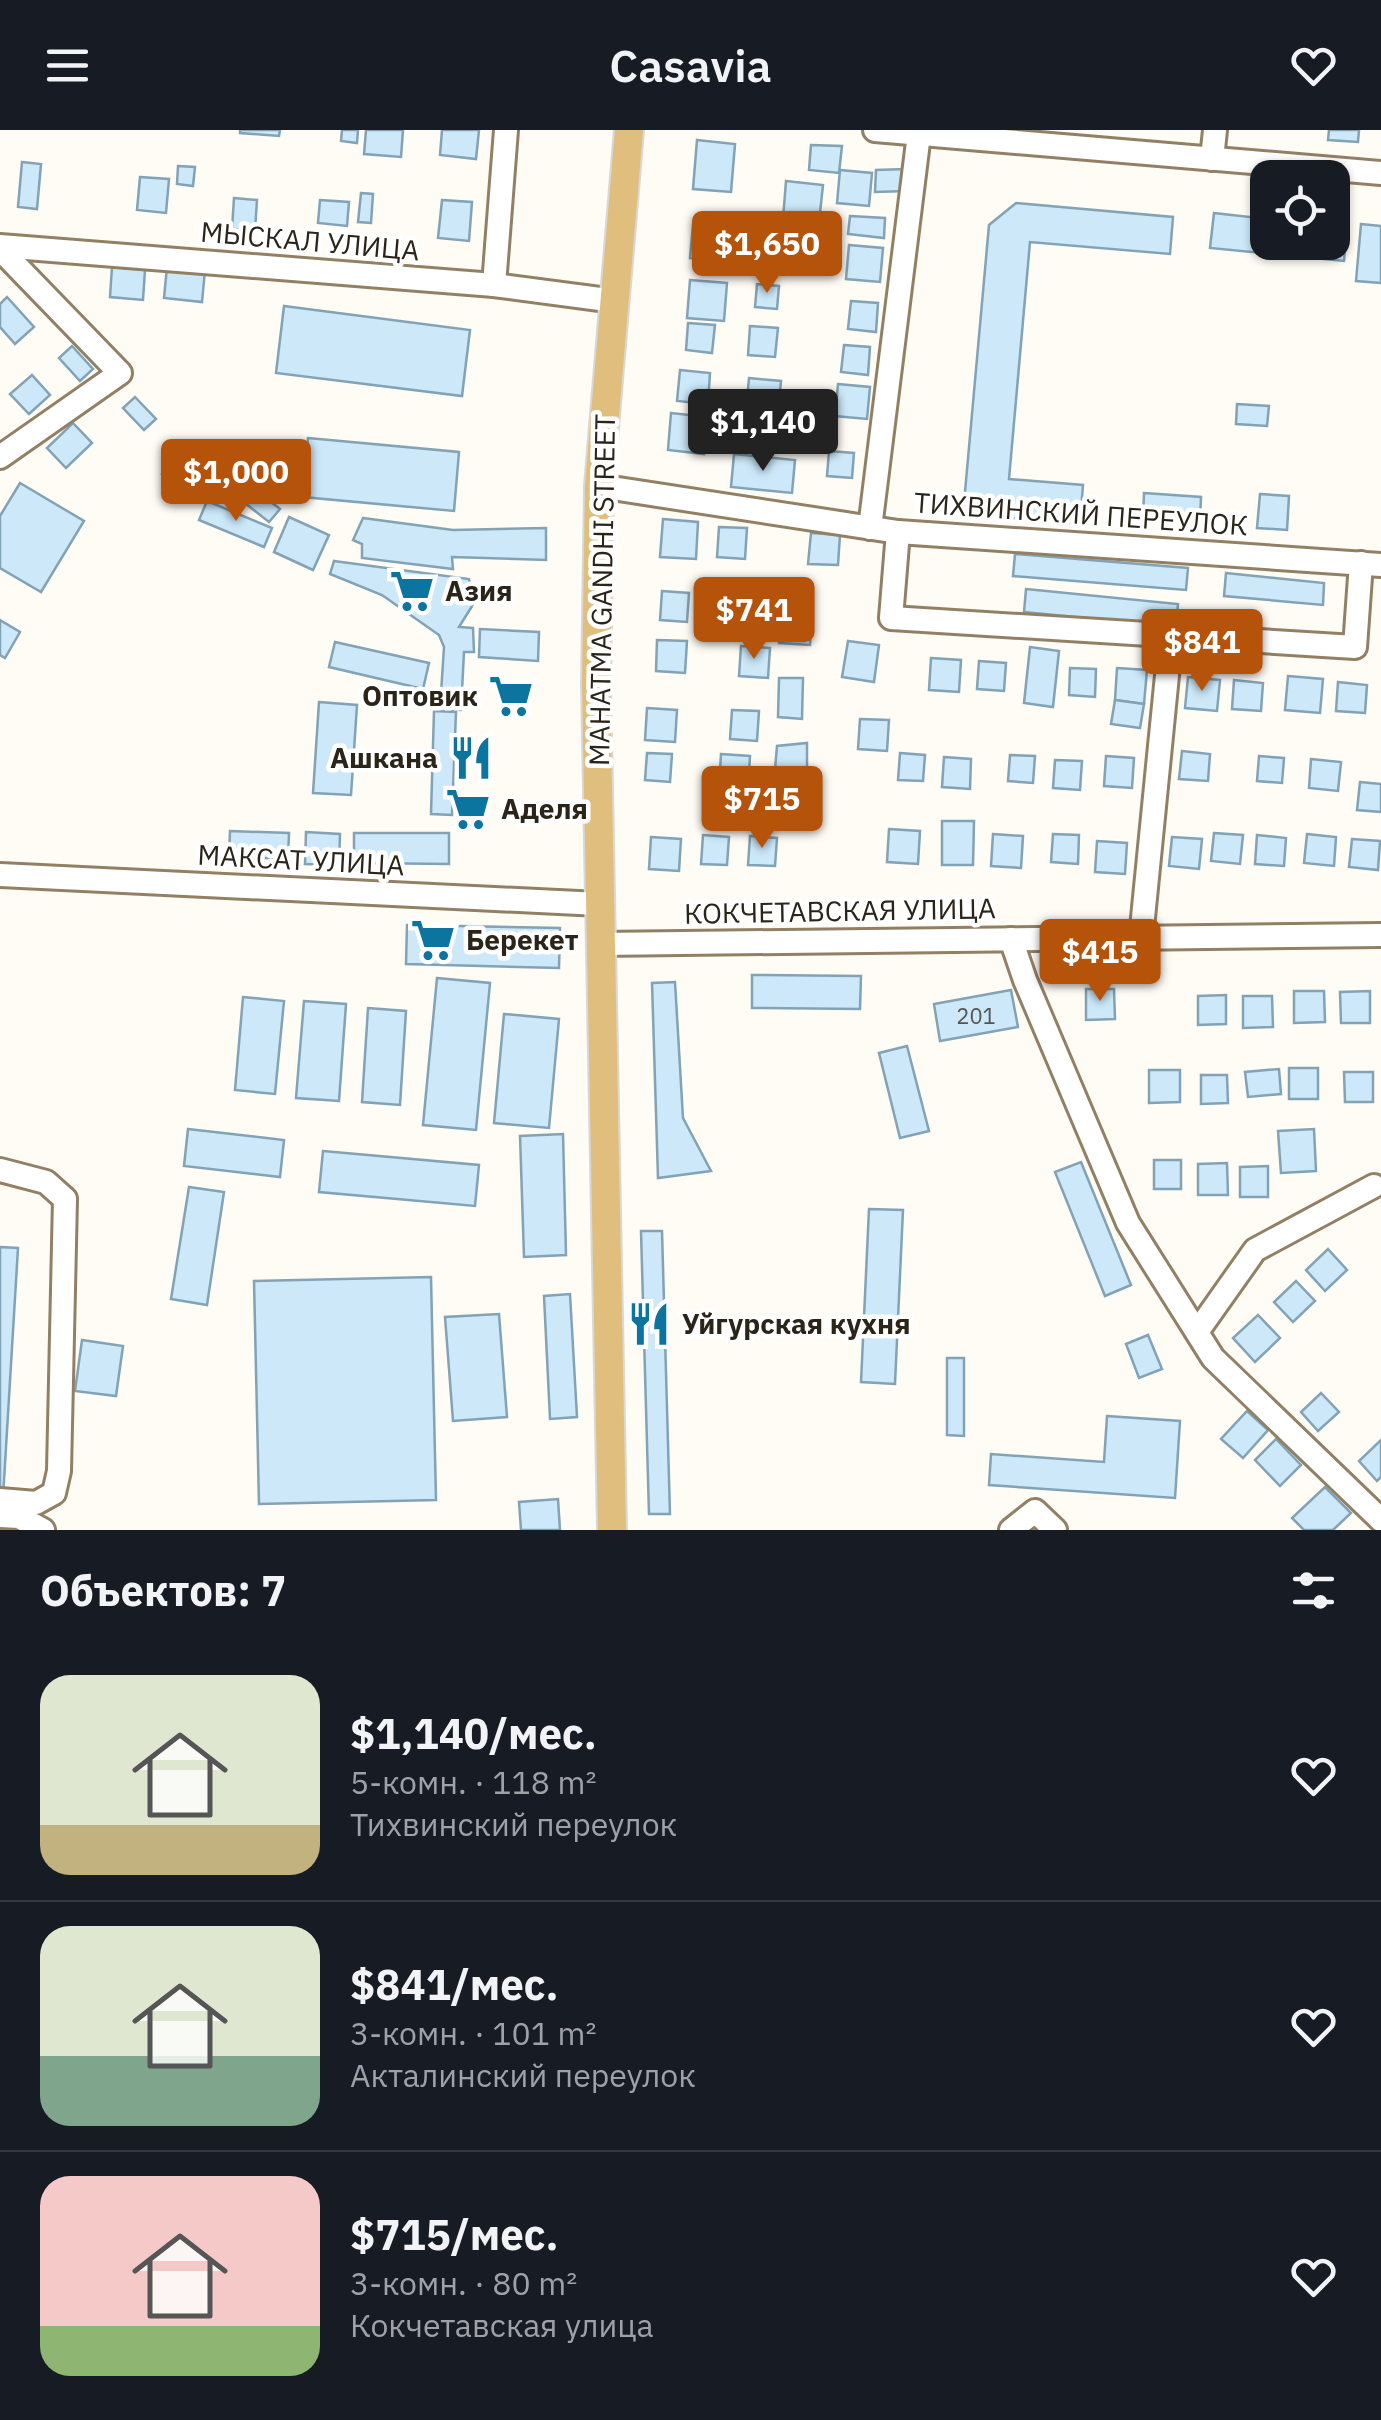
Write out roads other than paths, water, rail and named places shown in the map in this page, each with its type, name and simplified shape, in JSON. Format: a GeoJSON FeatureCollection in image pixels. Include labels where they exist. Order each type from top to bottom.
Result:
{"type":"FeatureCollection","features":[{"type":"Feature","properties":{"kind":"main road","name":"MAHATMA GANDHI STREET"},"geometry":{"type":"LineString","coordinates":[[612,1530],[596,684],[599,486],[629,130]]}},
{"type":"Feature","properties":{"kind":"street"},"geometry":{"type":"LineString","coordinates":[[494,286],[506,130]]}},
{"type":"Feature","properties":{"kind":"street"},"geometry":{"type":"LineString","coordinates":[[876,130],[1381,173]]}},
{"type":"Feature","properties":{"kind":"street"},"geometry":{"type":"LineString","coordinates":[[1212,158],[1215,130]]}},
{"type":"Feature","properties":{"kind":"street"},"geometry":{"type":"LineString","coordinates":[[870,528],[919,134]]}},
{"type":"Feature","properties":{"kind":"street","name":"МЫСКАЛ УЛИЦА"},"geometry":{"type":"LineString","coordinates":[[0,248],[494,286],[615,301]]}},
{"type":"Feature","properties":{"kind":"street","name":"МЫСКАЛ УЛИЦА"},"geometry":{"type":"LineString","coordinates":[[0,248],[120,374],[0,457]]}},
{"type":"Feature","properties":{"kind":"street","name":"ТИХВИНСКИЙ ПЕРЕУЛОК"},"geometry":{"type":"LineString","coordinates":[[599,486],[898,532],[1371,564]]}},
{"type":"Feature","properties":{"kind":"street"},"geometry":{"type":"LineString","coordinates":[[898,532],[890,618],[1355,647],[1371,564]]}},
{"type":"Feature","properties":{"kind":"street"},"geometry":{"type":"LineString","coordinates":[[1140,938],[1171,635]]}},
{"type":"Feature","properties":{"kind":"street","name":"МАКСАТ УЛИЦА"},"geometry":{"type":"LineString","coordinates":[[0,875],[599,904]]}},
{"type":"Feature","properties":{"kind":"street","name":"КОКЧЕТАВСКАЯ УЛИЦА"},"geometry":{"type":"LineString","coordinates":[[600,944],[1381,935]]}},
{"type":"Feature","properties":{"kind":"street"},"geometry":{"type":"LineString","coordinates":[[1011,939],[1128,1222],[1196,1332],[1213,1358],[1381,1520]]}},
{"type":"Feature","properties":{"kind":"street"},"geometry":{"type":"LineString","coordinates":[[0,1170],[46,1182],[65,1199],[58,1471],[54,1493],[36,1503],[0,1500]]}},
{"type":"Feature","properties":{"kind":"street"},"geometry":{"type":"LineString","coordinates":[[1196,1332],[1255,1250],[1374,1186]]}},
{"type":"Feature","properties":{"kind":"street"},"geometry":{"type":"LineString","coordinates":[[1012,1530],[1035,1512],[1055,1530]]}},
{"type":"Feature","properties":{"kind":"street"},"geometry":{"type":"LineString","coordinates":[[0,1516],[19,1517],[44,1530]]}},
{"type":"Feature","properties":{"kind":"place","name":"Азия"},"geometry":{"type":"Point","coordinates":[412,591]}},
{"type":"Feature","properties":{"kind":"place","name":"Оптовик"},"geometry":{"type":"Point","coordinates":[511,696]}},
{"type":"Feature","properties":{"kind":"place","name":"Ашкана"},"geometry":{"type":"Point","coordinates":[471,758]}},
{"type":"Feature","properties":{"kind":"place","name":"Аделя"},"geometry":{"type":"Point","coordinates":[468,809]}},
{"type":"Feature","properties":{"kind":"place","name":"Берекет"},"geometry":{"type":"Point","coordinates":[433,940]}},
{"type":"Feature","properties":{"kind":"place","name":"Уйгурская кухня"},"geometry":{"type":"Point","coordinates":[649,1324]}}]}
